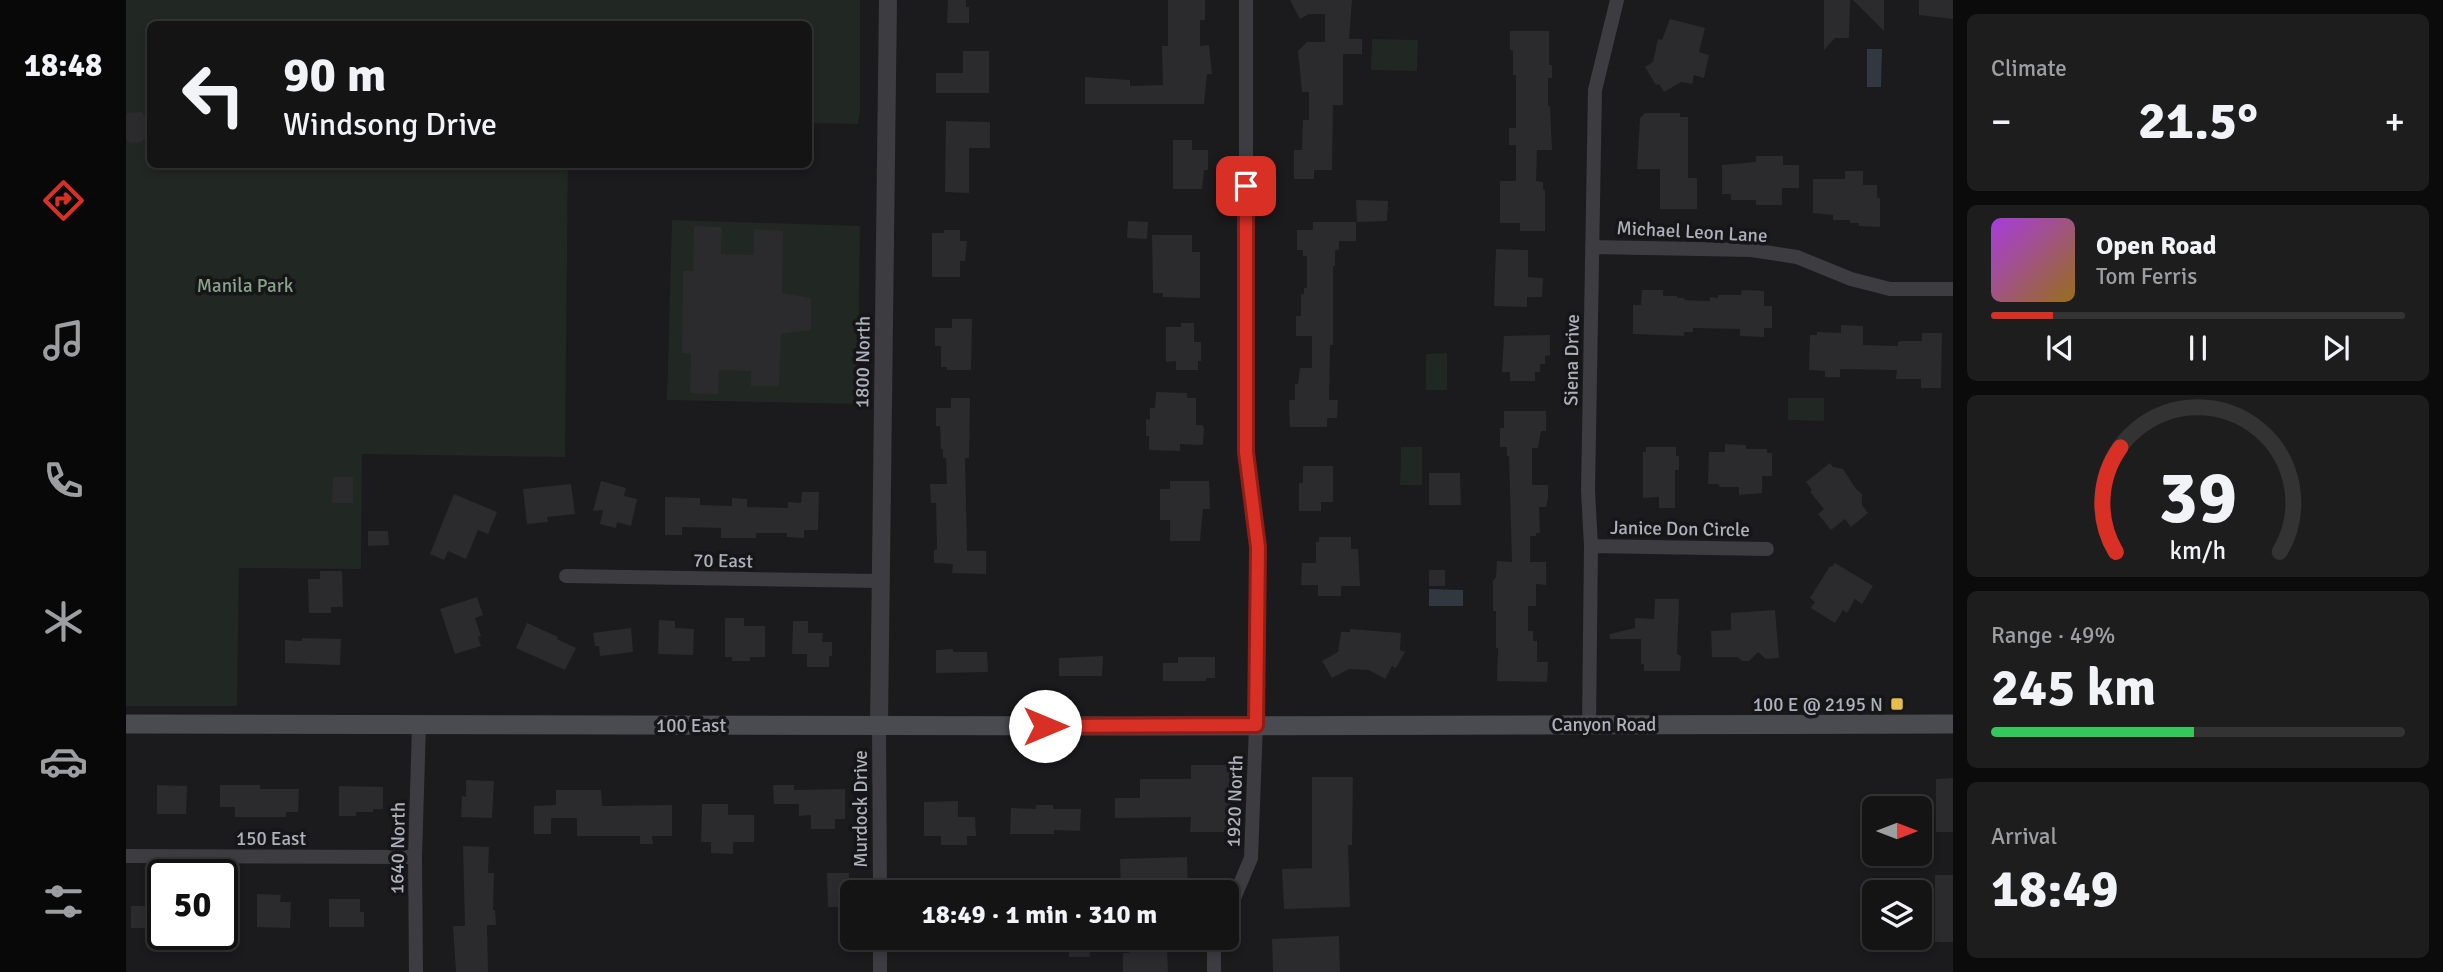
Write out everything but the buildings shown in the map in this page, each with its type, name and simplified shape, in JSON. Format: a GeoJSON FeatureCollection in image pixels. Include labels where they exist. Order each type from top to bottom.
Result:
{"type":"FeatureCollection","features":[{"type":"Feature","properties":{"kind":"main road","name":"100 East"},"geometry":{"type":"LineString","coordinates":[[126,724],[1256,725]]}},
{"type":"Feature","properties":{"kind":"main road","name":"Canyon Road"},"geometry":{"type":"LineString","coordinates":[[1256,725],[1953,724]]}},
{"type":"Feature","properties":{"kind":"street","name":"1800 North"},"geometry":{"type":"LineString","coordinates":[[880,725],[888,0]]}},
{"type":"Feature","properties":{"kind":"street","name":"1920 North"},"geometry":{"type":"LineString","coordinates":[[1239,886],[1251,858],[1258,547],[1246,452],[1246,0]]}},
{"type":"Feature","properties":{"kind":"street","name":"Siena Drive"},"geometry":{"type":"LineString","coordinates":[[1589,724],[1591,546],[1588,491],[1595,90],[1617,0]]}},
{"type":"Feature","properties":{"kind":"street","name":"Michael Leon Lane"},"geometry":{"type":"LineString","coordinates":[[1592,247],[1751,250],[1797,257],[1852,279],[1890,289],[1953,289]]}},
{"type":"Feature","properties":{"kind":"street","name":"Janice Don Circle"},"geometry":{"type":"LineString","coordinates":[[1591,546],[1767,549]]}},
{"type":"Feature","properties":{"kind":"street","name":"70 East"},"geometry":{"type":"LineString","coordinates":[[566,576],[880,581]]}},
{"type":"Feature","properties":{"kind":"street","name":"1640 North"},"geometry":{"type":"LineString","coordinates":[[416,972],[415,857],[419,725]]}},
{"type":"Feature","properties":{"kind":"street","name":"Murdock Drive"},"geometry":{"type":"LineString","coordinates":[[880,725],[880,880]]}},
{"type":"Feature","properties":{"kind":"street","name":"150 East"},"geometry":{"type":"LineString","coordinates":[[126,856],[415,857]]}},
{"type":"Feature","properties":{"kind":"street"},"geometry":{"type":"LineString","coordinates":[[880,950],[880,972]]}},
{"type":"Feature","properties":{"kind":"street"},"geometry":{"type":"LineString","coordinates":[[1214,950],[1214,972]]}},
{"type":"Feature","properties":{"kind":"green space","name":"Manila Park"},"geometry":{"type":"Polygon","coordinates":[[[126,0],[860,0],[858,124],[812,123],[812,21],[147,21],[147,168],[568,168],[565,457],[362,454],[361,569],[239,568],[237,706],[126,706],[126,0]]]}},
{"type":"Feature","properties":{"kind":"green space"},"geometry":{"type":"Polygon","coordinates":[[[1372,39],[1418,40],[1417,71],[1371,70],[1372,39]]]}},
{"type":"Feature","properties":{"kind":"green space"},"geometry":{"type":"Polygon","coordinates":[[[672,220],[860,226],[858,404],[667,400],[672,220]]]}},
{"type":"Feature","properties":{"kind":"green space"},"geometry":{"type":"Polygon","coordinates":[[[1447,353],[1447,390],[1426,390],[1426,354],[1447,353]]]}},
{"type":"Feature","properties":{"kind":"green space"},"geometry":{"type":"Polygon","coordinates":[[[1788,398],[1824,398],[1824,421],[1788,420],[1788,398]]]}},
{"type":"Feature","properties":{"kind":"green space"},"geometry":{"type":"Polygon","coordinates":[[[1401,447],[1422,447],[1422,485],[1400,485],[1401,447]]]}},
{"type":"Feature","properties":{"kind":"shaded area"},"geometry":{"type":"Polygon","coordinates":[[[1867,49],[1882,49],[1881,87],[1867,87],[1867,49]]]}},
{"type":"Feature","properties":{"kind":"shaded area"},"geometry":{"type":"Polygon","coordinates":[[[1429,589],[1463,590],[1463,606],[1429,606],[1429,589]]]}},
{"type":"Feature","properties":{"kind":"place","name":"100 E @ 2195 N"},"geometry":{"type":"Point","coordinates":[1897,704]}},
{"type":"Feature","properties":{"kind":"route"},"geometry":{"type":"LineString","coordinates":[[1045,726],[1256,725],[1258,547],[1246,452],[1246,186]]}}]}
